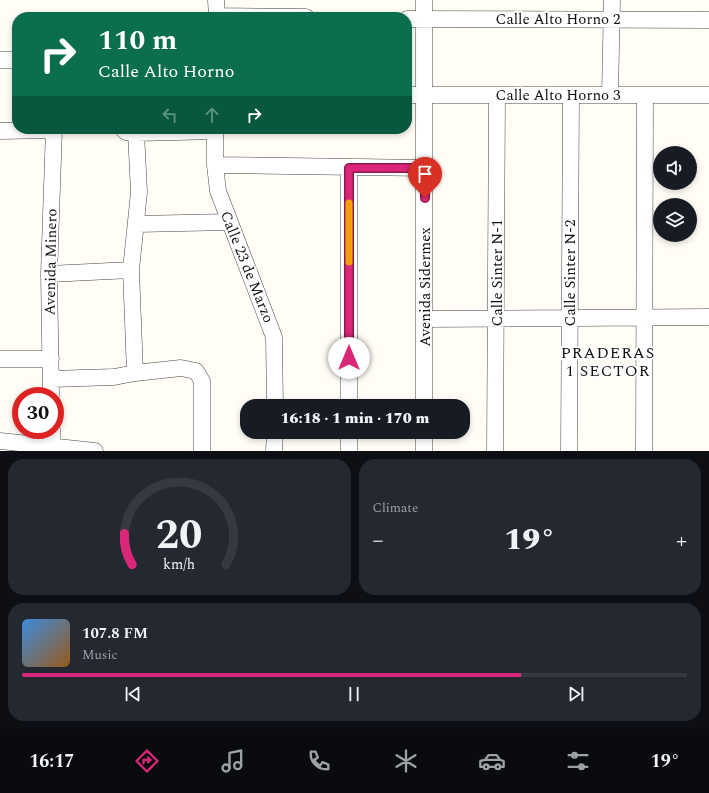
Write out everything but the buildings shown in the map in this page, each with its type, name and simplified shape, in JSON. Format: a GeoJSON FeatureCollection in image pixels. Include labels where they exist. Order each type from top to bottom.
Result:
{"type":"FeatureCollection","features":[{"type":"Feature","properties":{"kind":"street","name":"Avenida Sidermex"},"geometry":{"type":"LineString","coordinates":[[424,0],[424,399]]}},
{"type":"Feature","properties":{"kind":"street"},"geometry":{"type":"LineString","coordinates":[[610,95],[612,0]]}},
{"type":"Feature","properties":{"kind":"street"},"geometry":{"type":"LineString","coordinates":[[217,11],[232,12]]}},
{"type":"Feature","properties":{"kind":"street","name":"Calle Alto Horno 2"},"geometry":{"type":"LineString","coordinates":[[412,19],[709,20]]}},
{"type":"Feature","properties":{"kind":"street"},"geometry":{"type":"LineString","coordinates":[[0,60],[12,60]]}},
{"type":"Feature","properties":{"kind":"street","name":"Calle Alto Horno 3"},"geometry":{"type":"LineString","coordinates":[[412,95],[709,95]]}},
{"type":"Feature","properties":{"kind":"street","name":"Calle Sinter N-1"},"geometry":{"type":"LineString","coordinates":[[495,451],[497,318],[497,95]]}},
{"type":"Feature","properties":{"kind":"street","name":"Calle Sinter N-2"},"geometry":{"type":"LineString","coordinates":[[569,451],[571,95]]}},
{"type":"Feature","properties":{"kind":"street"},"geometry":{"type":"LineString","coordinates":[[644,451],[645,95]]}},
{"type":"Feature","properties":{"kind":"street"},"geometry":{"type":"LineString","coordinates":[[0,131],[12,131]]}},
{"type":"Feature","properties":{"kind":"street","name":"Avenida Minero"},"geometry":{"type":"LineString","coordinates":[[51,387],[49,274],[54,134]]}},
{"type":"Feature","properties":{"kind":"street"},"geometry":{"type":"LineString","coordinates":[[130,134],[139,192],[137,224],[131,270],[134,373]]}},
{"type":"Feature","properties":{"kind":"street","name":"Calle 23 de Marzo"},"geometry":{"type":"LineString","coordinates":[[215,134],[215,165],[218,191],[274,337],[275,399]]}},
{"type":"Feature","properties":{"kind":"street"},"geometry":{"type":"LineString","coordinates":[[215,165],[425,168]]}},
{"type":"Feature","properties":{"kind":"street"},"geometry":{"type":"LineString","coordinates":[[349,168],[349,399]]}},
{"type":"Feature","properties":{"kind":"street"},"geometry":{"type":"LineString","coordinates":[[137,224],[229,222]]}},
{"type":"Feature","properties":{"kind":"street"},"geometry":{"type":"LineString","coordinates":[[49,274],[131,270]]}},
{"type":"Feature","properties":{"kind":"street"},"geometry":{"type":"LineString","coordinates":[[425,319],[709,317]]}},
{"type":"Feature","properties":{"kind":"street"},"geometry":{"type":"LineString","coordinates":[[0,359],[51,359]]}},
{"type":"Feature","properties":{"kind":"street"},"geometry":{"type":"LineString","coordinates":[[51,380],[114,377],[134,373],[181,368],[196,370],[202,381],[202,451]]}},
{"type":"Feature","properties":{"kind":"street"},"geometry":{"type":"LineString","coordinates":[[274,451],[275,439]]}},
{"type":"Feature","properties":{"kind":"street"},"geometry":{"type":"LineString","coordinates":[[349,439],[349,451]]}},
{"type":"Feature","properties":{"kind":"street"},"geometry":{"type":"LineString","coordinates":[[424,439],[424,451]]}},
{"type":"Feature","properties":{"kind":"street"},"geometry":{"type":"LineString","coordinates":[[0,441],[52,449],[95,451]]}},
{"type":"Feature","properties":{"kind":"slow traffic"},"geometry":{"type":"LineString","coordinates":[[349,203],[349,262]]}},
{"type":"Feature","properties":{"kind":"district","name":"PRADERAS 1 SECTOR"},"geometry":{"type":"Point","coordinates":[608,362]}},
{"type":"Feature","properties":{"kind":"route"},"geometry":{"type":"LineString","coordinates":[[349,358],[349,168],[425,168],[425,198]]}}]}
